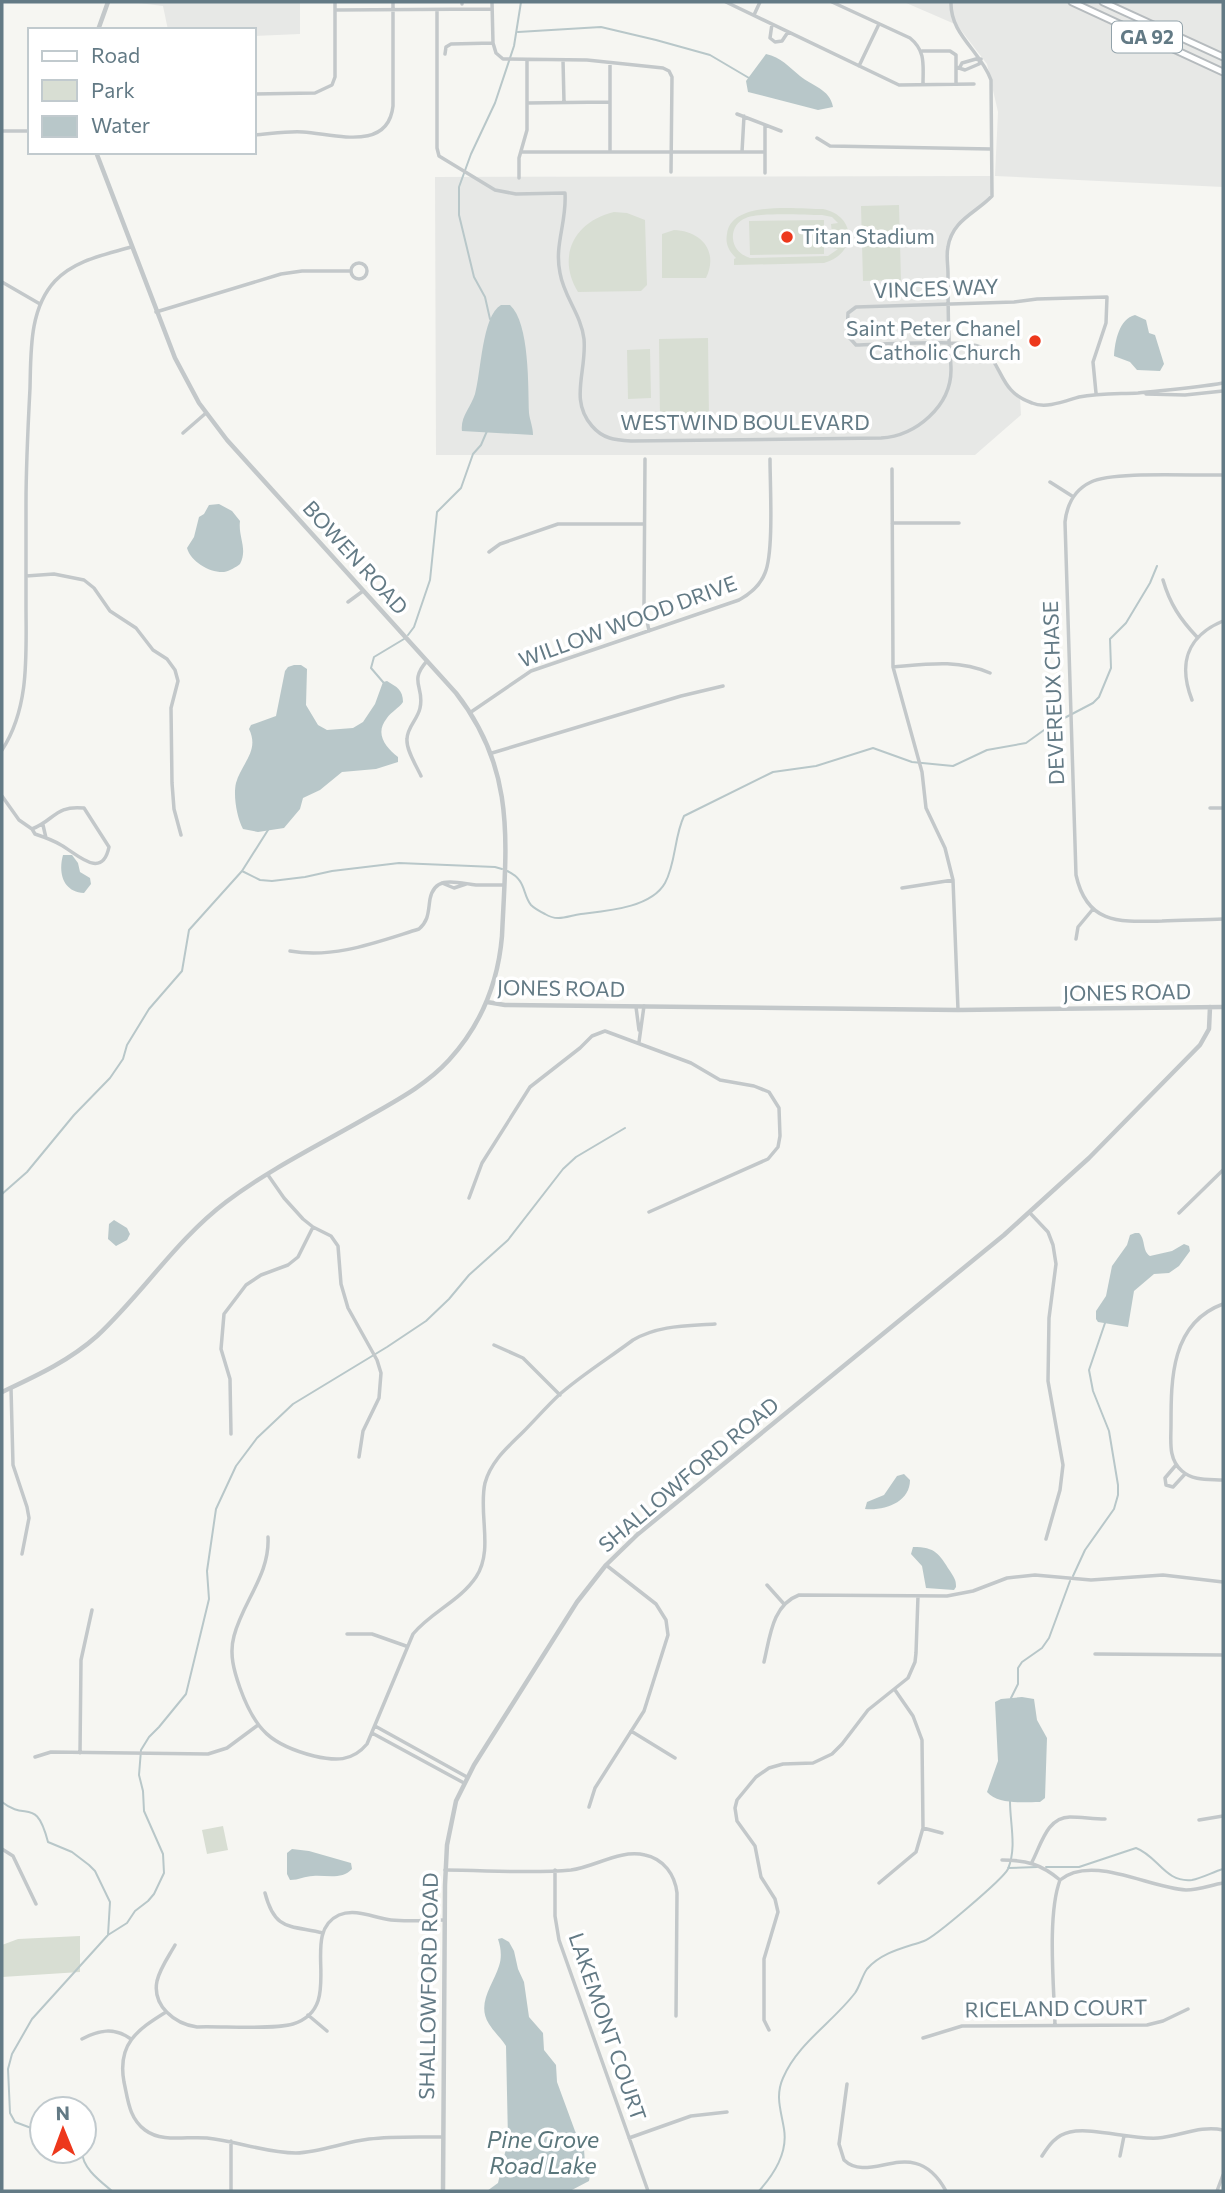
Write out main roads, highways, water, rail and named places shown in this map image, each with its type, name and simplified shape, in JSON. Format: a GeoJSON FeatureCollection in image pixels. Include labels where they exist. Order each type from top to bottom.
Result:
{"type":"FeatureCollection","features":[{"type":"Feature","properties":{"kind":"main road","name":"GA 92"},"geometry":{"type":"LineString","coordinates":[[1072,2],[1223,72]]}},
{"type":"Feature","properties":{"kind":"main road","name":"GA 92"},"geometry":{"type":"LineString","coordinates":[[1103,2],[1223,57]]}},
{"type":"Feature","properties":{"kind":"water"},"geometry":{"type":"Polygon","coordinates":[[[766,54],[780,60],[824,92],[833,107],[818,110],[748,92],[746,81],[766,54]]]}},
{"type":"Feature","properties":{"kind":"water"},"geometry":{"type":"Polygon","coordinates":[[[501,305],[510,305],[517,314],[525,340],[529,413],[533,435],[462,431],[464,417],[475,394],[486,332],[495,311],[501,305]]]}},
{"type":"Feature","properties":{"kind":"water"},"geometry":{"type":"Polygon","coordinates":[[[1135,315],[1146,320],[1149,333],[1155,335],[1164,364],[1160,371],[1137,370],[1130,362],[1114,356],[1122,326],[1135,315]]]}},
{"type":"Feature","properties":{"kind":"water"},"geometry":{"type":"Polygon","coordinates":[[[219,504],[232,511],[240,521],[243,548],[240,564],[224,572],[202,566],[192,558],[187,548],[194,537],[199,517],[209,505],[219,504]]]}},
{"type":"Feature","properties":{"kind":"water"},"geometry":{"type":"Polygon","coordinates":[[[294,665],[307,669],[306,705],[318,725],[327,730],[353,728],[363,722],[375,704],[383,682],[387,681],[399,689],[403,702],[389,716],[382,729],[383,740],[398,757],[398,762],[376,769],[342,772],[320,790],[303,798],[300,809],[284,828],[258,832],[243,829],[236,807],[235,788],[251,751],[252,737],[249,729],[251,725],[276,716],[285,671],[294,665]]]}},
{"type":"Feature","properties":{"kind":"water"},"geometry":{"type":"Polygon","coordinates":[[[63,855],[72,855],[80,872],[90,878],[91,884],[84,893],[71,889],[64,880],[61,868],[63,855]]]}},
{"type":"Feature","properties":{"kind":"water"},"geometry":{"type":"Polygon","coordinates":[[[114,1220],[127,1228],[130,1234],[127,1240],[116,1246],[108,1239],[109,1224],[114,1220]]]}},
{"type":"Feature","properties":{"kind":"water"},"geometry":{"type":"Polygon","coordinates":[[[1135,1233],[1141,1236],[1150,1256],[1172,1251],[1184,1244],[1189,1246],[1190,1251],[1179,1266],[1169,1273],[1154,1274],[1134,1291],[1128,1327],[1098,1322],[1096,1311],[1106,1296],[1112,1266],[1127,1245],[1130,1235],[1135,1233]]]}},
{"type":"Feature","properties":{"kind":"water"},"geometry":{"type":"Polygon","coordinates":[[[904,1474],[910,1480],[909,1488],[901,1499],[888,1507],[865,1509],[867,1502],[884,1495],[897,1476],[904,1474]]]}},
{"type":"Feature","properties":{"kind":"water"},"geometry":{"type":"Polygon","coordinates":[[[913,1547],[927,1548],[940,1556],[954,1579],[954,1590],[926,1588],[922,1566],[911,1554],[913,1547]]]}},
{"type":"Feature","properties":{"kind":"water"},"geometry":{"type":"Polygon","coordinates":[[[1022,1697],[1034,1699],[1037,1720],[1047,1738],[1045,1798],[1040,1802],[1005,1801],[987,1792],[998,1761],[995,1702],[1022,1697]]]}},
{"type":"Feature","properties":{"kind":"water"},"geometry":{"type":"Polygon","coordinates":[[[292,1849],[351,1863],[352,1869],[339,1876],[310,1876],[290,1880],[287,1874],[287,1853],[292,1849]]]}},
{"type":"Feature","properties":{"kind":"water","name":"Pine Grove Road Lake"},"geometry":{"type":"Polygon","coordinates":[[[498,1939],[509,1942],[514,1951],[524,1982],[529,2017],[543,2033],[544,2050],[556,2065],[557,2082],[584,2149],[589,2181],[570,2191],[487,2191],[498,2183],[508,2140],[506,2046],[489,2024],[484,2009],[500,1963],[498,1939]]]}},
{"type":"Feature","properties":{"kind":"waterway"},"geometry":{"type":"LineString","coordinates":[[490,319],[485,297],[474,277],[459,215],[459,187],[495,103],[514,46],[521,2]]}},
{"type":"Feature","properties":{"kind":"waterway"},"geometry":{"type":"LineString","coordinates":[[518,32],[601,27],[710,55],[749,78]]}},
{"type":"Feature","properties":{"kind":"waterway"},"geometry":{"type":"LineString","coordinates":[[408,635],[414,627],[430,580],[437,512],[461,488],[473,454],[481,445],[487,431]]}},
{"type":"Feature","properties":{"kind":"waterway"},"geometry":{"type":"LineString","coordinates":[[507,871],[521,883],[531,905],[554,918],[627,907],[649,898],[665,883],[684,816],[773,772],[816,766],[873,748],[912,762],[953,766],[987,750],[1026,743],[1099,697],[1111,668],[1110,639],[1126,623],[1157,566]]}},
{"type":"Feature","properties":{"kind":"waterway"},"geometry":{"type":"LineString","coordinates":[[383,682],[371,668],[374,657],[404,639]]}},
{"type":"Feature","properties":{"kind":"waterway"},"geometry":{"type":"LineString","coordinates":[[2,1194],[27,1172],[74,1115],[110,1078],[149,1009],[182,971],[189,930],[242,871],[268,830]]}},
{"type":"Feature","properties":{"kind":"waterway"},"geometry":{"type":"LineString","coordinates":[[242,871],[260,880],[272,881],[399,863],[502,869]]}},
{"type":"Feature","properties":{"kind":"waterway"},"geometry":{"type":"LineString","coordinates":[[108,1935],[127,1923],[135,1911],[148,1901],[164,1873],[163,1854],[144,1811],[139,1775],[141,1750],[186,1694],[209,1599],[207,1571],[216,1509],[236,1466],[257,1438],[293,1404],[426,1321],[469,1275],[508,1240],[563,1169],[576,1157],[625,1128]]}},
{"type":"Feature","properties":{"kind":"waterway"},"geometry":{"type":"LineString","coordinates":[[1073,1576],[1085,1550],[1114,1509],[1118,1495],[1109,1431],[1093,1391],[1089,1370],[1105,1323]]}},
{"type":"Feature","properties":{"kind":"waterway"},"geometry":{"type":"LineString","coordinates":[[1011,1698],[1018,1684],[1018,1668],[1042,1648],[1049,1638],[1070,1581]]}},
{"type":"Feature","properties":{"kind":"waterway"},"geometry":{"type":"LineString","coordinates":[[759,2191],[770,2178],[782,2155],[785,2138],[779,2091],[789,2065],[855,1993],[865,1972],[873,1963],[901,1948],[931,1937],[1003,1875],[1008,1869],[1012,1852],[1010,1801]]}},
{"type":"Feature","properties":{"kind":"waterway"},"geometry":{"type":"LineString","coordinates":[[2,1802],[11,1808],[35,1814],[44,1828],[48,1842],[72,1852],[95,1871],[110,1902],[108,1935],[32,2019],[12,2054],[8,2069],[10,2113],[15,2122],[28,2127]]}},
{"type":"Feature","properties":{"kind":"waterway"},"geometry":{"type":"LineString","coordinates":[[1046,1867],[1079,1867],[1136,1848],[1168,1873],[1183,1880],[1196,1879],[1223,1869]]}},
{"type":"Feature","properties":{"kind":"waterway"},"geometry":{"type":"LineString","coordinates":[[1008,1868],[1037,1867]]}},
{"type":"Feature","properties":{"kind":"waterway"},"geometry":{"type":"LineString","coordinates":[[86,2165],[112,2191]]}},
{"type":"Feature","properties":{"kind":"place","name":"Titan Stadium"},"geometry":{"type":"Point","coordinates":[787,237]}},
{"type":"Feature","properties":{"kind":"place","name":"Saint Peter Chanel Catholic Church"},"geometry":{"type":"Point","coordinates":[1035,341]}}]}
